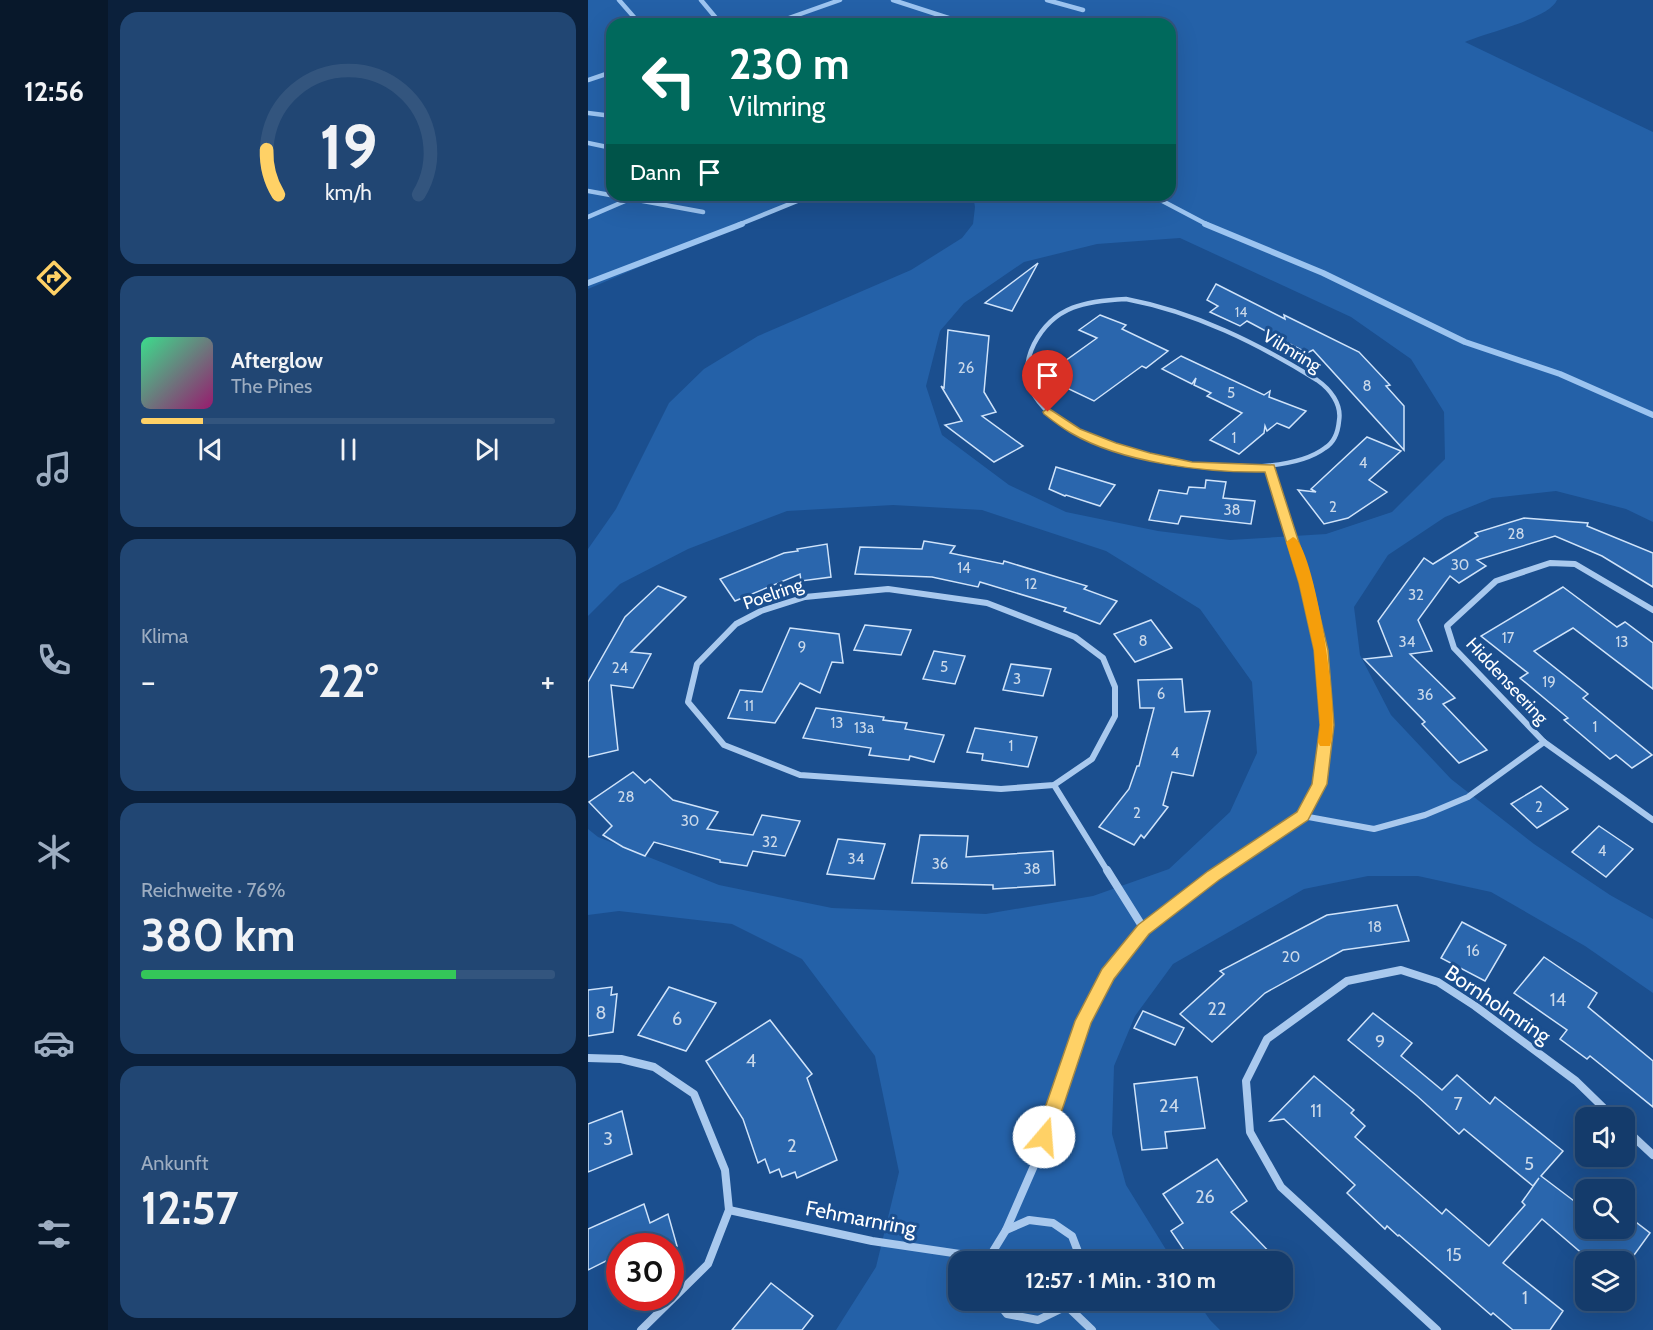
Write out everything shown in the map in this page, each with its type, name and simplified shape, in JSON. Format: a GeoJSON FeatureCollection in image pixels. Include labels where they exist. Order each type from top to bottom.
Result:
{"type":"FeatureCollection","features":[{"type":"Feature","properties":{"kind":"street","name":"Vilmring"},"geometry":{"type":"LineString","coordinates":[[1126,299],[1170,308],[1233,333],[1311,376],[1331,392],[1339,410],[1341,426],[1332,443],[1319,453],[1304,460],[1270,468],[1230,469],[1192,465],[1130,451],[1076,431],[1048,412],[1035,396],[1026,379],[1028,356],[1040,333],[1077,305],[1126,299]]}},
{"type":"Feature","properties":{"kind":"street"},"geometry":{"type":"LineString","coordinates":[[993,1251],[1006,1230],[1037,1159],[1083,1021],[1108,974],[1144,929],[1214,875],[1303,816],[1319,784],[1327,725],[1321,650],[1306,583],[1270,468]]}},
{"type":"Feature","properties":{"kind":"street","name":"Hiddenseering"},"geometry":{"type":"LineString","coordinates":[[1653,610],[1575,564],[1550,563],[1496,581],[1447,626],[1454,648],[1544,742],[1653,820]]}},
{"type":"Feature","properties":{"kind":"street","name":"Poelring"},"geometry":{"type":"LineString","coordinates":[[888,589],[987,603],[1075,637],[1103,658],[1115,687],[1115,716],[1092,759],[1054,785],[1001,789],[800,775],[724,745],[688,702],[697,664],[736,624],[761,611],[805,597],[888,589]]}},
{"type":"Feature","properties":{"kind":"street","name":"Hiddenseering"},"geometry":{"type":"LineString","coordinates":[[1303,816],[1374,829],[1425,815],[1468,797],[1544,742]]}},
{"type":"Feature","properties":{"kind":"street"},"geometry":{"type":"LineString","coordinates":[[1054,785],[1144,929]]}},
{"type":"Feature","properties":{"kind":"street","name":"Bornholmring"},"geometry":{"type":"LineString","coordinates":[[1437,1330],[1281,1187],[1250,1132],[1246,1081],[1267,1039],[1347,981],[1401,970],[1438,982],[1475,1006],[1576,1081],[1603,1107]]}},
{"type":"Feature","properties":{"kind":"street"},"geometry":{"type":"LineString","coordinates":[[588,1058],[621,1059],[654,1067],[694,1094],[725,1170],[729,1210],[708,1264],[641,1330]]}},
{"type":"Feature","properties":{"kind":"street"},"geometry":{"type":"LineString","coordinates":[[1635,1138],[1653,1155]]}},
{"type":"Feature","properties":{"kind":"street","name":"Fehmarnring"},"geometry":{"type":"LineString","coordinates":[[729,1210],[872,1241],[948,1254]]}},
{"type":"Feature","properties":{"kind":"street"},"geometry":{"type":"LineString","coordinates":[[1006,1230],[1029,1220],[1053,1223],[1072,1236],[1078,1251]]}},
{"type":"Feature","properties":{"kind":"street"},"geometry":{"type":"LineString","coordinates":[[1005,1311],[1007,1314],[1038,1320],[1054,1311]]}},
{"type":"Feature","properties":{"kind":"street"},"geometry":{"type":"LineString","coordinates":[[1076,1311],[1092,1330]]}},
{"type":"Feature","properties":{"kind":"shaded area"},"geometry":{"type":"Polygon","coordinates":[[[588,0],[1557,0],[1552,7],[1529,19],[1465,42],[1653,132],[1653,522],[1626,509],[1556,491],[1492,498],[1445,517],[1388,555],[1354,607],[1360,655],[1391,715],[1451,779],[1534,844],[1610,895],[1653,919],[1653,993],[1585,946],[1491,892],[1418,876],[1368,876],[1304,889],[1173,964],[1135,1016],[1114,1066],[1112,1134],[1126,1185],[1167,1251],[948,1251],[948,1311],[1204,1311],[1220,1330],[836,1330],[876,1267],[899,1172],[875,1056],[802,959],[732,924],[619,911],[588,915],[588,829],[598,837],[719,885],[832,908],[986,914],[1093,896],[1169,869],[1230,812],[1257,753],[1252,682],[1200,609],[1106,551],[982,510],[893,505],[787,511],[688,549],[620,584],[588,616],[588,549],[616,509],[669,403],[704,369],[758,336],[911,270],[962,238],[973,224],[974,201],[1176,201],[1176,18],[606,18],[606,201],[794,201],[588,289],[588,0]],[[1180,238],[1097,244],[1024,262],[964,303],[940,331],[926,386],[942,435],[1009,485],[1066,512],[1158,531],[1230,540],[1326,534],[1392,512],[1445,459],[1444,412],[1411,359],[1351,317],[1180,238]]]}},
{"type":"Feature","properties":{"kind":"building"},"geometry":{"type":"Polygon","coordinates":[[[1038,263],[1012,311],[985,303],[1038,263]]]}},
{"type":"Feature","properties":{"kind":"building"},"geometry":{"type":"Polygon","coordinates":[[[1216,284],[1285,319],[1284,315],[1359,352],[1390,385],[1386,386],[1404,406],[1404,450],[1313,350],[1307,353],[1247,321],[1240,326],[1210,312],[1218,306],[1207,300],[1216,284]]]}},
{"type":"Feature","properties":{"kind":"building"},"geometry":{"type":"Polygon","coordinates":[[[1100,315],[1126,325],[1122,329],[1168,351],[1146,368],[1142,366],[1094,401],[1048,379],[1058,371],[1054,369],[1097,338],[1079,330],[1100,315]]]}},
{"type":"Feature","properties":{"kind":"building"},"geometry":{"type":"Polygon","coordinates":[[[948,330],[989,336],[984,392],[996,412],[982,416],[1023,446],[994,462],[945,425],[962,421],[941,386],[944,388],[948,330]]]}},
{"type":"Feature","properties":{"kind":"building"},"geometry":{"type":"Polygon","coordinates":[[[1181,356],[1264,395],[1270,391],[1269,397],[1306,411],[1289,428],[1277,423],[1267,431],[1265,426],[1264,433],[1239,454],[1210,440],[1242,413],[1207,396],[1211,393],[1194,385],[1196,378],[1192,384],[1162,369],[1181,356]]]}},
{"type":"Feature","properties":{"kind":"building"},"geometry":{"type":"Polygon","coordinates":[[[1367,437],[1401,451],[1369,480],[1387,492],[1348,518],[1324,524],[1298,490],[1316,492],[1311,489],[1367,437]]]}},
{"type":"Feature","properties":{"kind":"building"},"geometry":{"type":"Polygon","coordinates":[[[1056,467],[1115,485],[1100,506],[1065,496],[1049,489],[1056,467]]]}},
{"type":"Feature","properties":{"kind":"building"},"geometry":{"type":"Polygon","coordinates":[[[1206,480],[1226,482],[1223,498],[1255,501],[1251,524],[1181,516],[1178,524],[1149,520],[1159,490],[1187,494],[1189,487],[1205,488],[1206,480]]]}},
{"type":"Feature","properties":{"kind":"building"},"geometry":{"type":"Polygon","coordinates":[[[1524,518],[1588,523],[1587,526],[1653,553],[1653,587],[1602,556],[1555,536],[1477,560],[1486,566],[1459,583],[1450,576],[1418,620],[1432,651],[1410,654],[1455,698],[1443,704],[1487,750],[1459,763],[1422,724],[1425,722],[1364,659],[1392,656],[1378,621],[1424,558],[1433,564],[1478,536],[1475,533],[1524,518]]]}},
{"type":"Feature","properties":{"kind":"building"},"geometry":{"type":"Polygon","coordinates":[[[924,541],[955,546],[950,553],[1003,564],[1004,561],[1087,586],[1084,589],[1117,601],[1100,624],[1064,611],[1066,608],[980,582],[978,587],[932,577],[855,574],[860,547],[922,549],[924,541]]]}},
{"type":"Feature","properties":{"kind":"building"},"geometry":{"type":"Polygon","coordinates":[[[827,544],[831,577],[801,581],[800,574],[735,601],[720,579],[784,553],[827,544]]]}},
{"type":"Feature","properties":{"kind":"building"},"geometry":{"type":"Polygon","coordinates":[[[658,586],[686,597],[631,652],[651,654],[633,688],[611,685],[618,750],[588,757],[588,682],[625,617],[658,586]]]}},
{"type":"Feature","properties":{"kind":"building"},"geometry":{"type":"Polygon","coordinates":[[[1563,587],[1617,627],[1625,622],[1653,643],[1653,689],[1573,628],[1534,651],[1588,694],[1583,698],[1652,755],[1632,768],[1616,755],[1610,759],[1564,720],[1568,718],[1520,678],[1528,673],[1481,636],[1563,587]]]}},
{"type":"Feature","properties":{"kind":"building"},"geometry":{"type":"Polygon","coordinates":[[[1151,620],[1172,648],[1135,662],[1114,634],[1151,620]]]}},
{"type":"Feature","properties":{"kind":"building"},"geometry":{"type":"Polygon","coordinates":[[[865,625],[911,630],[901,655],[854,650],[865,625]]]}},
{"type":"Feature","properties":{"kind":"building"},"geometry":{"type":"Polygon","coordinates":[[[790,628],[839,634],[843,663],[832,662],[820,693],[800,683],[775,723],[728,718],[740,690],[762,692],[790,628]]]}},
{"type":"Feature","properties":{"kind":"building"},"geometry":{"type":"Polygon","coordinates":[[[934,651],[965,656],[955,684],[923,679],[934,651]]]}},
{"type":"Feature","properties":{"kind":"building"},"geometry":{"type":"Polygon","coordinates":[[[1011,664],[1051,669],[1043,696],[1003,690],[1011,664]]]}},
{"type":"Feature","properties":{"kind":"building"},"geometry":{"type":"Polygon","coordinates":[[[1182,679],[1185,712],[1210,711],[1193,776],[1172,772],[1163,805],[1168,807],[1144,838],[1141,835],[1134,845],[1099,827],[1129,789],[1137,766],[1139,766],[1154,708],[1140,708],[1138,680],[1182,679]]]}},
{"type":"Feature","properties":{"kind":"building"},"geometry":{"type":"Polygon","coordinates":[[[816,708],[884,717],[883,720],[907,723],[905,729],[944,735],[934,762],[910,756],[909,760],[869,755],[871,748],[803,738],[816,708]]]}},
{"type":"Feature","properties":{"kind":"building"},"geometry":{"type":"Polygon","coordinates":[[[975,728],[1037,737],[1028,767],[982,760],[983,754],[967,752],[975,728]]]}},
{"type":"Feature","properties":{"kind":"building"},"geometry":{"type":"Polygon","coordinates":[[[633,772],[645,783],[650,779],[673,800],[718,812],[707,829],[753,835],[762,815],[800,821],[785,856],[753,851],[747,866],[720,862],[720,860],[654,842],[645,856],[603,835],[612,826],[589,802],[633,772]]]}},
{"type":"Feature","properties":{"kind":"building"},"geometry":{"type":"Polygon","coordinates":[[[1541,786],[1568,809],[1537,828],[1511,804],[1541,786]]]}},
{"type":"Feature","properties":{"kind":"building"},"geometry":{"type":"Polygon","coordinates":[[[1599,826],[1633,849],[1606,877],[1572,852],[1599,826]]]}},
{"type":"Feature","properties":{"kind":"building"},"geometry":{"type":"Polygon","coordinates":[[[920,835],[968,836],[966,857],[1053,851],[1055,885],[993,889],[993,885],[912,883],[920,835]]]}},
{"type":"Feature","properties":{"kind":"building"},"geometry":{"type":"Polygon","coordinates":[[[838,839],[885,844],[874,879],[827,874],[838,839]]]}},
{"type":"Feature","properties":{"kind":"building"},"geometry":{"type":"Polygon","coordinates":[[[1397,905],[1409,941],[1343,950],[1265,993],[1212,1042],[1180,1014],[1224,974],[1220,971],[1327,915],[1397,905]]]}},
{"type":"Feature","properties":{"kind":"building"},"geometry":{"type":"Polygon","coordinates":[[[1462,922],[1506,945],[1485,981],[1441,958],[1462,922]]]}},
{"type":"Feature","properties":{"kind":"building"},"geometry":{"type":"Polygon","coordinates":[[[1544,957],[1597,993],[1588,1007],[1653,1061],[1653,1107],[1590,1056],[1587,1059],[1560,1039],[1567,1030],[1514,993],[1544,957]]]}},
{"type":"Feature","properties":{"kind":"building"},"geometry":{"type":"Polygon","coordinates":[[[612,987],[611,995],[617,994],[613,1032],[588,1036],[588,990],[612,987]]]}},
{"type":"Feature","properties":{"kind":"building"},"geometry":{"type":"Polygon","coordinates":[[[669,987],[716,1003],[686,1051],[638,1035],[669,987]]]}},
{"type":"Feature","properties":{"kind":"building"},"geometry":{"type":"Polygon","coordinates":[[[1143,1011],[1184,1028],[1175,1045],[1134,1028],[1143,1011]]]}},
{"type":"Feature","properties":{"kind":"building"},"geometry":{"type":"Polygon","coordinates":[[[1373,1013],[1412,1043],[1401,1056],[1442,1090],[1457,1075],[1490,1104],[1495,1097],[1563,1151],[1541,1176],[1575,1202],[1575,1239],[1635,1239],[1635,1221],[1650,1233],[1635,1254],[1635,1251],[1579,1251],[1542,1219],[1503,1263],[1563,1311],[1550,1330],[1513,1330],[1493,1313],[1491,1315],[1399,1235],[1387,1226],[1385,1229],[1347,1193],[1355,1185],[1284,1119],[1270,1121],[1314,1076],[1354,1110],[1351,1113],[1365,1126],[1355,1137],[1442,1214],[1446,1209],[1489,1246],[1525,1205],[1522,1202],[1539,1178],[1533,1186],[1464,1129],[1459,1134],[1417,1096],[1348,1040],[1373,1013]]]}},
{"type":"Feature","properties":{"kind":"building"},"geometry":{"type":"Polygon","coordinates":[[[770,1020],[812,1074],[807,1078],[837,1160],[797,1178],[795,1172],[782,1177],[779,1169],[770,1173],[765,1159],[758,1163],[743,1119],[706,1061],[770,1020]]]}},
{"type":"Feature","properties":{"kind":"building"},"geometry":{"type":"Polygon","coordinates":[[[1197,1077],[1205,1128],[1165,1132],[1167,1148],[1142,1150],[1134,1084],[1197,1077]]]}},
{"type":"Feature","properties":{"kind":"building"},"geometry":{"type":"Polygon","coordinates":[[[622,1111],[632,1154],[588,1172],[588,1124],[622,1111]]]}},
{"type":"Feature","properties":{"kind":"building"},"geometry":{"type":"Polygon","coordinates":[[[1217,1159],[1247,1201],[1231,1212],[1268,1251],[1185,1251],[1171,1231],[1183,1223],[1163,1194],[1217,1159]]]}},
{"type":"Feature","properties":{"kind":"building"},"geometry":{"type":"Polygon","coordinates":[[[644,1204],[650,1223],[668,1214],[673,1233],[606,1233],[606,1261],[588,1270],[588,1229],[644,1204]]]}},
{"type":"Feature","properties":{"kind":"building"},"geometry":{"type":"Polygon","coordinates":[[[771,1283],[813,1316],[802,1330],[732,1330],[771,1283]]]}},
{"type":"Feature","properties":{"kind":"waterway"},"geometry":{"type":"LineString","coordinates":[[619,0],[635,18]]}},
{"type":"Feature","properties":{"kind":"waterway"},"geometry":{"type":"LineString","coordinates":[[701,0],[716,18]]}},
{"type":"Feature","properties":{"kind":"waterway"},"geometry":{"type":"LineString","coordinates":[[789,18],[840,0]]}},
{"type":"Feature","properties":{"kind":"waterway"},"geometry":{"type":"LineString","coordinates":[[893,0],[948,18]]}},
{"type":"Feature","properties":{"kind":"waterway"},"geometry":{"type":"LineString","coordinates":[[1047,0],[1083,10]]}},
{"type":"Feature","properties":{"kind":"waterway"},"geometry":{"type":"LineString","coordinates":[[588,80],[606,74]]}},
{"type":"Feature","properties":{"kind":"waterway"},"geometry":{"type":"LineString","coordinates":[[588,113],[606,115]]}},
{"type":"Feature","properties":{"kind":"waterway"},"geometry":{"type":"LineString","coordinates":[[588,143],[606,147]]}},
{"type":"Feature","properties":{"kind":"waterway"},"geometry":{"type":"LineString","coordinates":[[588,191],[606,194]]}},
{"type":"Feature","properties":{"kind":"waterway"},"geometry":{"type":"LineString","coordinates":[[588,217],[625,201]]}},
{"type":"Feature","properties":{"kind":"waterway"},"geometry":{"type":"LineString","coordinates":[[643,201],[703,212]]}},
{"type":"Feature","properties":{"kind":"waterway"},"geometry":{"type":"LineString","coordinates":[[738,225],[797,201]]}},
{"type":"Feature","properties":{"kind":"waterway"},"geometry":{"type":"LineString","coordinates":[[1162,201],[1208,225]]}},
{"type":"Feature","properties":{"kind":"waterway"},"geometry":{"type":"LineString","coordinates":[[588,283],[742,224]]}},
{"type":"Feature","properties":{"kind":"waterway"},"geometry":{"type":"LineString","coordinates":[[1205,224],[1323,273],[1465,342],[1560,374],[1653,415]]}},
{"type":"Feature","properties":{"kind":"slow traffic"},"geometry":{"type":"LineString","coordinates":[[1293,542],[1306,583],[1321,650],[1327,725],[1325,742]]}},
{"type":"Feature","properties":{"kind":"route"},"geometry":{"type":"LineString","coordinates":[[1044,1137],[1083,1021],[1108,974],[1144,929],[1214,875],[1303,816],[1319,784],[1327,725],[1321,650],[1306,583],[1270,468],[1230,469],[1149,457],[1112,446],[1076,431],[1048,412]]}}]}
